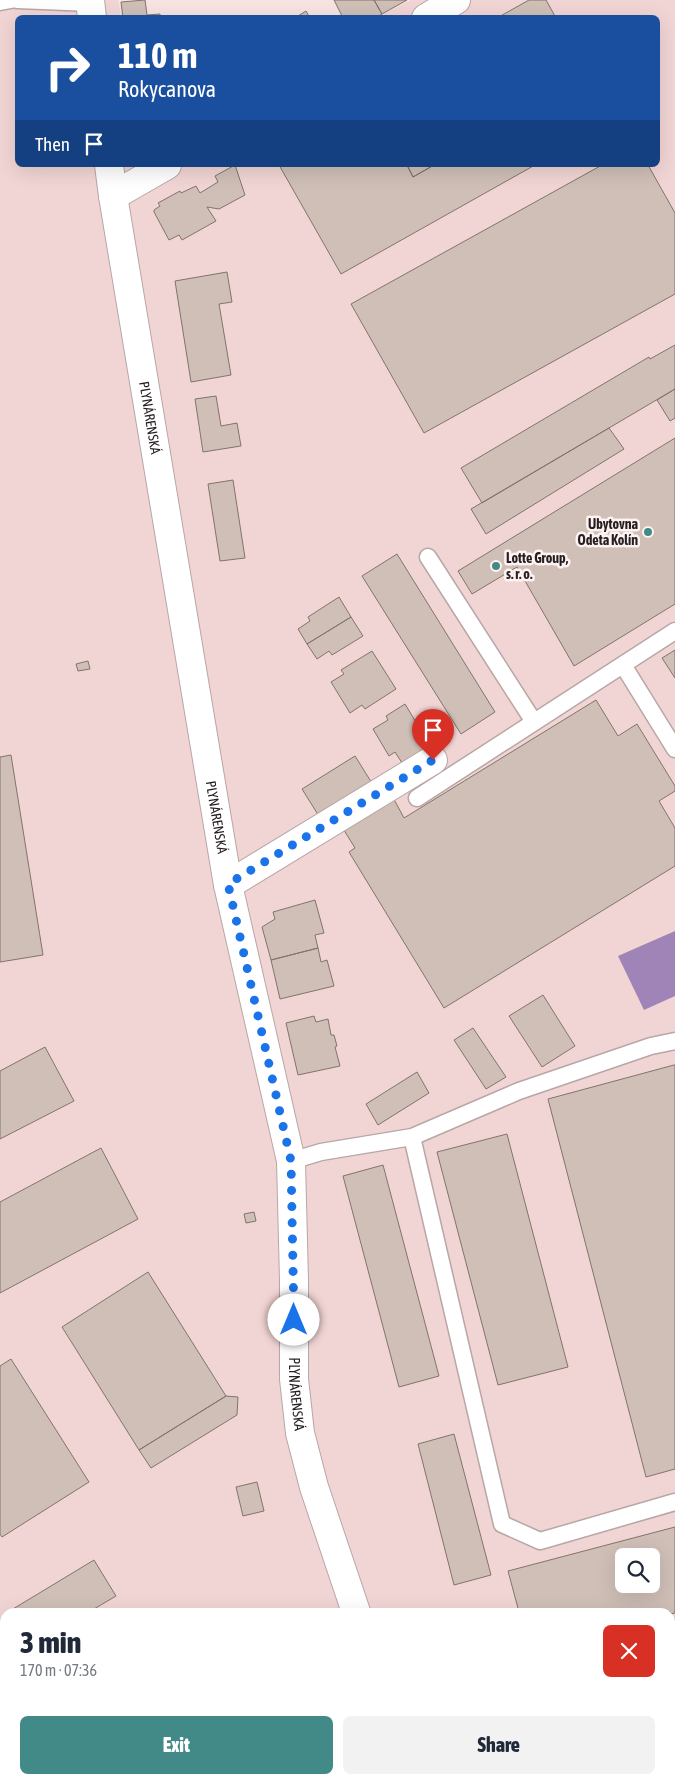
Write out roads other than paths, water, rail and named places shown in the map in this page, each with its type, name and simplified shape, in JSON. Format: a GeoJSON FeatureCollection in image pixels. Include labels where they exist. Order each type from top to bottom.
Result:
{"type":"FeatureCollection","features":[{"type":"Feature","properties":{"kind":"street"},"geometry":{"type":"LineString","coordinates":[[431,15],[456,0]]}},
{"type":"Feature","properties":{"kind":"street","name":"PLYNÁRENSKÁ"},"geometry":{"type":"LineString","coordinates":[[109,167],[228,884],[291,1161],[294,1379],[300,1433],[314,1488],[355,1608]]}},
{"type":"Feature","properties":{"kind":"street"},"geometry":{"type":"LineString","coordinates":[[113,196],[164,167]]}},
{"type":"Feature","properties":{"kind":"street"},"geometry":{"type":"LineString","coordinates":[[228,884],[433,760]]}},
{"type":"Feature","properties":{"kind":"lane"},"geometry":{"type":"LineString","coordinates":[[0,2],[11,0]]}},
{"type":"Feature","properties":{"kind":"lane"},"geometry":{"type":"LineString","coordinates":[[17,0],[91,7]]}},
{"type":"Feature","properties":{"kind":"lane"},"geometry":{"type":"LineString","coordinates":[[428,557],[534,722]]}},
{"type":"Feature","properties":{"kind":"lane"},"geometry":{"type":"LineString","coordinates":[[417,798],[675,631]]}},
{"type":"Feature","properties":{"kind":"lane"},"geometry":{"type":"LineString","coordinates":[[623,665],[675,749]]}},
{"type":"Feature","properties":{"kind":"lane"},"geometry":{"type":"LineString","coordinates":[[291,1161],[329,1150],[412,1137],[519,1091],[651,1046],[675,1041]]}},
{"type":"Feature","properties":{"kind":"lane"},"geometry":{"type":"LineString","coordinates":[[412,1137],[502,1524],[540,1541],[675,1502]]}},
{"type":"Feature","properties":{"kind":"place","name":"Ubytovna Odeta Kolín"},"geometry":{"type":"Point","coordinates":[648,532]}},
{"type":"Feature","properties":{"kind":"place","name":"Lotte Group, s. r. o."},"geometry":{"type":"Point","coordinates":[496,566]}}]}
